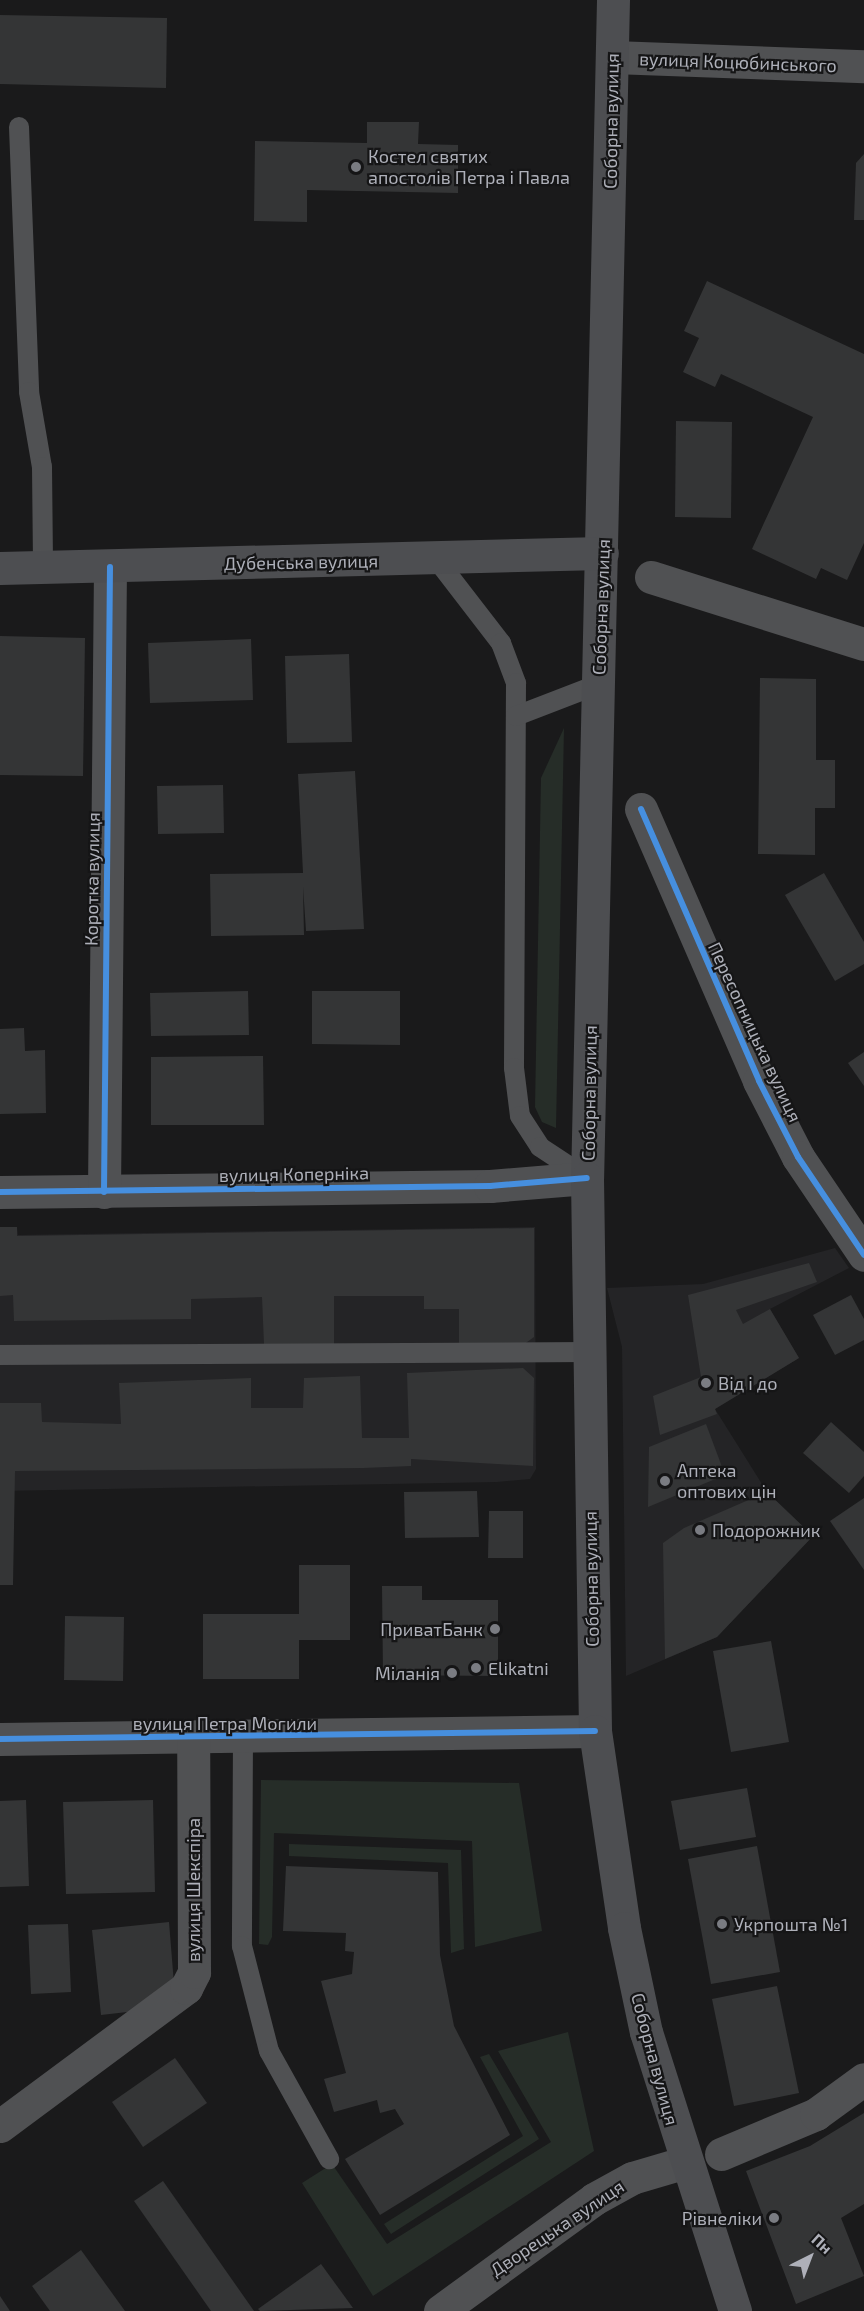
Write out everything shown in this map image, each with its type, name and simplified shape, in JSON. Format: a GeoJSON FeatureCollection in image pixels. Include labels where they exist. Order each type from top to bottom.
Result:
{"type":"FeatureCollection","features":[{"type":"Feature","properties":{"kind":"main road","name":"Соборна вулиця"},"geometry":{"type":"LineString","coordinates":[[613,0],[587,1178],[594,1731],[624,1929],[646,2032],[683,2163],[735,2311]]}},
{"type":"Feature","properties":{"kind":"main road","name":"Дубенська вулиця"},"geometry":{"type":"LineString","coordinates":[[0,568],[437,560],[602,553]]}},
{"type":"Feature","properties":{"kind":"street","name":"вулиця Коцюбинського"},"geometry":{"type":"LineString","coordinates":[[613,57],[864,66]]}},
{"type":"Feature","properties":{"kind":"street","name":"Коротка вулиця"},"geometry":{"type":"LineString","coordinates":[[104,1192],[110,567]]}},
{"type":"Feature","properties":{"kind":"street"},"geometry":{"type":"LineString","coordinates":[[651,577],[864,644]]}},
{"type":"Feature","properties":{"kind":"street","name":"Пересопницька вулиця"},"geometry":{"type":"LineString","coordinates":[[641,809],[759,1081],[798,1157],[864,1255]]}},
{"type":"Feature","properties":{"kind":"street","name":"вулиця Коперніка"},"geometry":{"type":"LineString","coordinates":[[0,1192],[490,1186],[587,1178]]}},
{"type":"Feature","properties":{"kind":"street","name":"вулиця Петра Могили"},"geometry":{"type":"LineString","coordinates":[[0,1739],[594,1731]]}},
{"type":"Feature","properties":{"kind":"street","name":"вулиця Шекспіра"},"geometry":{"type":"LineString","coordinates":[[0,2126],[186,1988],[194,1972],[193,1738]]}},
{"type":"Feature","properties":{"kind":"street"},"geometry":{"type":"LineString","coordinates":[[721,2154],[816,2114],[864,2079]]}},
{"type":"Feature","properties":{"kind":"street","name":"Дворецька вулиця"},"geometry":{"type":"LineString","coordinates":[[440,2311],[594,2199],[632,2178],[683,2163]]}},
{"type":"Feature","properties":{"kind":"lane"},"geometry":{"type":"LineString","coordinates":[[20,127],[29,392],[42,467],[43,567]]}},
{"type":"Feature","properties":{"kind":"lane"},"geometry":{"type":"LineString","coordinates":[[437,560],[501,643],[516,683],[514,1068],[520,1116],[540,1147],[587,1178]]}},
{"type":"Feature","properties":{"kind":"lane"},"geometry":{"type":"LineString","coordinates":[[516,716],[599,684]]}},
{"type":"Feature","properties":{"kind":"lane"},"geometry":{"type":"LineString","coordinates":[[0,1355],[589,1352]]}},
{"type":"Feature","properties":{"kind":"lane"},"geometry":{"type":"LineString","coordinates":[[243,1737],[243,1946],[269,2051],[329,2159]]}},
{"type":"Feature","properties":{"kind":"shaded area"},"geometry":{"type":"Polygon","coordinates":[[[564,728],[556,1128],[542,1122],[535,1107],[541,778],[564,728]]]}},
{"type":"Feature","properties":{"kind":"shaded area"},"geometry":{"type":"Polygon","coordinates":[[[0,1227],[17,1227],[18,1235],[535,1227],[536,1469],[530,1479],[497,1482],[0,1491],[0,1227]]]}},
{"type":"Feature","properties":{"kind":"shaded area"},"geometry":{"type":"Polygon","coordinates":[[[835,1248],[849,1268],[770,1309],[799,1358],[715,1409],[767,1492],[813,1536],[717,1637],[626,1676],[622,1347],[607,1288],[703,1284],[835,1248]]]}},
{"type":"Feature","properties":{"kind":"shaded area"},"geometry":{"type":"Polygon","coordinates":[[[261,1780],[519,1783],[542,1931],[475,1947],[472,1841],[274,1833],[272,1937],[268,1945],[259,1944],[261,1780]]]}},
{"type":"Feature","properties":{"kind":"shaded area"},"geometry":{"type":"Polygon","coordinates":[[[289,1844],[461,1850],[464,1949],[451,1953],[448,1863],[289,1856],[289,1844]]]}},
{"type":"Feature","properties":{"kind":"shaded area"},"geometry":{"type":"Polygon","coordinates":[[[568,2032],[594,2151],[373,2296],[302,2183],[332,2164],[387,2244],[551,2142],[498,2051],[568,2032]]]}},
{"type":"Feature","properties":{"kind":"shaded area"},"geometry":{"type":"Polygon","coordinates":[[[489,2054],[539,2139],[391,2234],[384,2224],[523,2136],[480,2057],[489,2054]]]}},
{"type":"Feature","properties":{"kind":"building"},"geometry":{"type":"Polygon","coordinates":[[[0,15],[167,18],[166,88],[0,84],[0,15]]]}},
{"type":"Feature","properties":{"kind":"building","name":"Костел святих апостолів Петра і Павла"},"geometry":{"type":"Polygon","coordinates":[[[367,122],[419,122],[418,144],[458,145],[458,193],[307,190],[307,222],[254,221],[255,141],[367,143],[367,122]]]}},
{"type":"Feature","properties":{"kind":"building"},"geometry":{"type":"Polygon","coordinates":[[[864,154],[864,220],[854,220],[856,163],[864,154]]]}},
{"type":"Feature","properties":{"kind":"building"},"geometry":{"type":"Polygon","coordinates":[[[707,281],[864,354],[864,543],[847,580],[821,568],[816,579],[752,549],[813,417],[721,374],[715,387],[683,372],[699,338],[684,331],[707,281]]]}},
{"type":"Feature","properties":{"kind":"building"},"geometry":{"type":"Polygon","coordinates":[[[676,421],[732,422],[731,518],[675,517],[676,421]]]}},
{"type":"Feature","properties":{"kind":"building"},"geometry":{"type":"Polygon","coordinates":[[[0,636],[85,638],[83,776],[0,775],[0,636]]]}},
{"type":"Feature","properties":{"kind":"building"},"geometry":{"type":"Polygon","coordinates":[[[251,639],[253,700],[150,703],[148,643],[251,639]]]}},
{"type":"Feature","properties":{"kind":"building"},"geometry":{"type":"Polygon","coordinates":[[[349,654],[352,742],[287,743],[285,656],[349,654]]]}},
{"type":"Feature","properties":{"kind":"building"},"geometry":{"type":"Polygon","coordinates":[[[760,678],[816,679],[816,760],[835,760],[835,808],[815,808],[815,855],[758,854],[760,678]]]}},
{"type":"Feature","properties":{"kind":"building"},"geometry":{"type":"Polygon","coordinates":[[[355,771],[364,929],[306,931],[303,887],[304,935],[211,936],[210,874],[303,873],[298,774],[355,771]]]}},
{"type":"Feature","properties":{"kind":"building"},"geometry":{"type":"Polygon","coordinates":[[[223,785],[224,833],[158,834],[157,786],[223,785]]]}},
{"type":"Feature","properties":{"kind":"building"},"geometry":{"type":"Polygon","coordinates":[[[824,873],[864,942],[864,964],[835,981],[785,895],[824,873]]]}},
{"type":"Feature","properties":{"kind":"building"},"geometry":{"type":"Polygon","coordinates":[[[248,991],[249,1035],[151,1036],[150,993],[248,991]]]}},
{"type":"Feature","properties":{"kind":"building"},"geometry":{"type":"Polygon","coordinates":[[[312,991],[400,991],[400,1045],[312,1044],[312,991]]]}},
{"type":"Feature","properties":{"kind":"building"},"geometry":{"type":"Polygon","coordinates":[[[24,1028],[25,1051],[45,1050],[46,1113],[0,1114],[0,1029],[24,1028]]]}},
{"type":"Feature","properties":{"kind":"building"},"geometry":{"type":"Polygon","coordinates":[[[864,1052],[864,1086],[848,1063],[864,1052]]]}},
{"type":"Feature","properties":{"kind":"building"},"geometry":{"type":"Polygon","coordinates":[[[263,1056],[264,1125],[151,1125],[151,1057],[263,1056]]]}},
{"type":"Feature","properties":{"kind":"building"},"geometry":{"type":"Polygon","coordinates":[[[0,1227],[17,1227],[17,1236],[534,1228],[534,1337],[523,1345],[459,1345],[459,1309],[424,1309],[424,1296],[334,1296],[334,1345],[264,1344],[262,1297],[191,1299],[191,1319],[14,1321],[13,1295],[0,1296],[0,1227]]]}},
{"type":"Feature","properties":{"kind":"building"},"geometry":{"type":"Polygon","coordinates":[[[809,1263],[817,1282],[736,1310],[743,1324],[770,1309],[799,1358],[715,1409],[717,1414],[660,1435],[653,1396],[701,1377],[688,1295],[809,1263]]]}},
{"type":"Feature","properties":{"kind":"building"},"geometry":{"type":"Polygon","coordinates":[[[851,1295],[864,1319],[864,1340],[835,1355],[813,1315],[851,1295]]]}},
{"type":"Feature","properties":{"kind":"building"},"geometry":{"type":"Polygon","coordinates":[[[523,1368],[534,1378],[533,1466],[411,1459],[411,1466],[363,1468],[15,1471],[13,1585],[0,1585],[0,1403],[41,1403],[42,1422],[121,1424],[119,1383],[251,1378],[251,1408],[303,1408],[304,1378],[360,1376],[362,1438],[409,1438],[407,1373],[523,1368]]]}},
{"type":"Feature","properties":{"kind":"building"},"geometry":{"type":"Polygon","coordinates":[[[831,1422],[864,1452],[864,1476],[849,1493],[803,1453],[831,1422]]]}},
{"type":"Feature","properties":{"kind":"building"},"geometry":{"type":"Polygon","coordinates":[[[706,1424],[725,1475],[648,1507],[649,1447],[706,1424]]]}},
{"type":"Feature","properties":{"kind":"building"},"geometry":{"type":"Polygon","coordinates":[[[477,1491],[479,1537],[405,1538],[404,1492],[477,1491]]]}},
{"type":"Feature","properties":{"kind":"building"},"geometry":{"type":"Polygon","coordinates":[[[767,1492],[813,1536],[717,1637],[665,1659],[663,1543],[684,1528],[767,1492]]]}},
{"type":"Feature","properties":{"kind":"building"},"geometry":{"type":"Polygon","coordinates":[[[864,1498],[864,1570],[830,1521],[864,1498]]]}},
{"type":"Feature","properties":{"kind":"building"},"geometry":{"type":"Polygon","coordinates":[[[489,1511],[523,1511],[523,1558],[488,1558],[489,1511]]]}},
{"type":"Feature","properties":{"kind":"building"},"geometry":{"type":"Polygon","coordinates":[[[299,1565],[350,1565],[350,1640],[299,1640],[299,1679],[203,1679],[203,1614],[299,1614],[299,1565]]]}},
{"type":"Feature","properties":{"kind":"building"},"geometry":{"type":"Polygon","coordinates":[[[382,1586],[422,1586],[422,1600],[498,1600],[498,1676],[383,1675],[382,1586]]]}},
{"type":"Feature","properties":{"kind":"building"},"geometry":{"type":"Polygon","coordinates":[[[65,1616],[124,1617],[123,1681],[64,1680],[65,1616]]]}},
{"type":"Feature","properties":{"kind":"building"},"geometry":{"type":"Polygon","coordinates":[[[771,1641],[789,1742],[731,1752],[713,1651],[771,1641]]]}},
{"type":"Feature","properties":{"kind":"building"},"geometry":{"type":"Polygon","coordinates":[[[747,1788],[756,1837],[680,1850],[671,1801],[747,1788]]]}},
{"type":"Feature","properties":{"kind":"building"},"geometry":{"type":"Polygon","coordinates":[[[26,1800],[29,1886],[0,1887],[0,1801],[26,1800]]]}},
{"type":"Feature","properties":{"kind":"building"},"geometry":{"type":"Polygon","coordinates":[[[153,1800],[155,1892],[66,1894],[63,1802],[153,1800]]]}},
{"type":"Feature","properties":{"kind":"building"},"geometry":{"type":"Polygon","coordinates":[[[757,1846],[780,1972],[711,1984],[688,1859],[757,1846]]]}},
{"type":"Feature","properties":{"kind":"building"},"geometry":{"type":"Polygon","coordinates":[[[286,1866],[438,1872],[440,1955],[454,2026],[510,2135],[380,2215],[345,2159],[404,2124],[395,2109],[380,2113],[377,2100],[334,2112],[324,2079],[346,2073],[321,1981],[352,1974],[354,1952],[345,1951],[346,1933],[283,1931],[286,1866]]]}},
{"type":"Feature","properties":{"kind":"building"},"geometry":{"type":"Polygon","coordinates":[[[169,1922],[174,1984],[136,2011],[101,2015],[92,1930],[169,1922]]]}},
{"type":"Feature","properties":{"kind":"building"},"geometry":{"type":"Polygon","coordinates":[[[68,1924],[71,1992],[31,1994],[28,1925],[68,1924]]]}},
{"type":"Feature","properties":{"kind":"building"},"geometry":{"type":"Polygon","coordinates":[[[777,1986],[799,2093],[734,2106],[712,1999],[777,1986]]]}},
{"type":"Feature","properties":{"kind":"building"},"geometry":{"type":"Polygon","coordinates":[[[175,2058],[207,2103],[143,2147],[112,2102],[175,2058]]]}},
{"type":"Feature","properties":{"kind":"building"},"geometry":{"type":"Polygon","coordinates":[[[864,2113],[864,2204],[841,2218],[864,2276],[796,2304],[746,2171],[810,2146],[864,2113]]]}},
{"type":"Feature","properties":{"kind":"building"},"geometry":{"type":"Polygon","coordinates":[[[163,2181],[254,2311],[211,2311],[134,2201],[163,2181]]]}},
{"type":"Feature","properties":{"kind":"building"},"geometry":{"type":"Polygon","coordinates":[[[81,2250],[125,2311],[50,2311],[32,2286],[81,2250]]]}},
{"type":"Feature","properties":{"kind":"building"},"geometry":{"type":"Polygon","coordinates":[[[321,2264],[353,2308],[260,2311],[258,2309],[321,2264]]]}},
{"type":"Feature","properties":{"kind":"building"},"geometry":{"type":"Polygon","coordinates":[[[0,2296],[10,2311],[0,2311],[0,2296]]]}},
{"type":"Feature","properties":{"kind":"cycle path"},"geometry":{"type":"LineString","coordinates":[[104,1192],[110,567]]}},
{"type":"Feature","properties":{"kind":"cycle path"},"geometry":{"type":"LineString","coordinates":[[641,809],[759,1081],[798,1157],[864,1255]]}},
{"type":"Feature","properties":{"kind":"cycle path"},"geometry":{"type":"LineString","coordinates":[[0,1192],[490,1186],[587,1178]]}},
{"type":"Feature","properties":{"kind":"cycle path"},"geometry":{"type":"LineString","coordinates":[[0,1739],[595,1731]]}},
{"type":"Feature","properties":{"kind":"place","name":"Костел святих апостолів Петра і Павла"},"geometry":{"type":"Point","coordinates":[356,167]}},
{"type":"Feature","properties":{"kind":"place","name":"Від і до"},"geometry":{"type":"Point","coordinates":[706,1383]}},
{"type":"Feature","properties":{"kind":"place","name":"Аптека оптових цін"},"geometry":{"type":"Point","coordinates":[665,1481]}},
{"type":"Feature","properties":{"kind":"place","name":"Подорожник"},"geometry":{"type":"Point","coordinates":[700,1530]}},
{"type":"Feature","properties":{"kind":"place","name":"ПриватБанк"},"geometry":{"type":"Point","coordinates":[495,1629]}},
{"type":"Feature","properties":{"kind":"place","name":"Elikatni"},"geometry":{"type":"Point","coordinates":[476,1668]}},
{"type":"Feature","properties":{"kind":"place","name":"Міланія"},"geometry":{"type":"Point","coordinates":[452,1673]}},
{"type":"Feature","properties":{"kind":"place","name":"Укрпошта №1"},"geometry":{"type":"Point","coordinates":[722,1924]}},
{"type":"Feature","properties":{"kind":"place","name":"Рівнеліки"},"geometry":{"type":"Point","coordinates":[774,2218]}}]}
